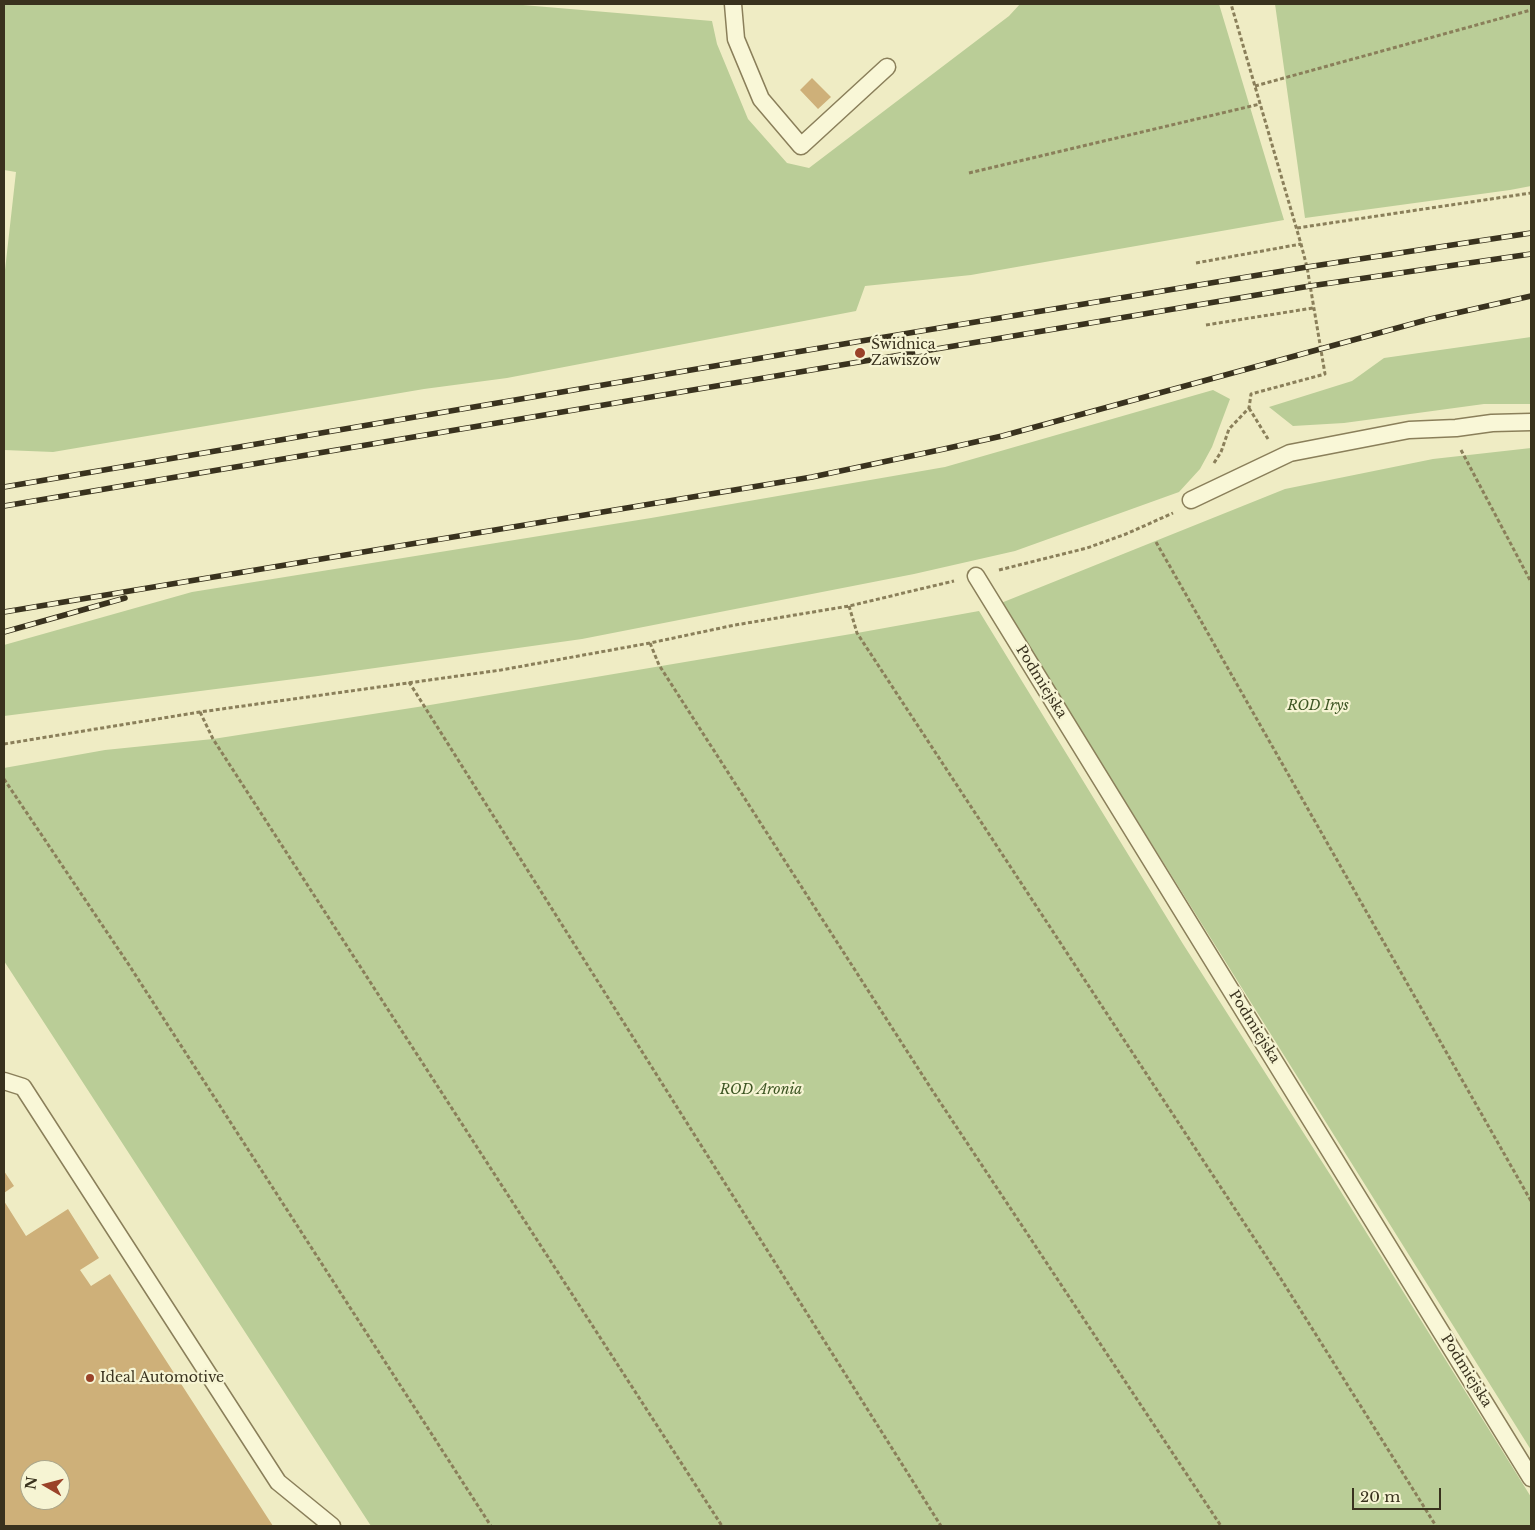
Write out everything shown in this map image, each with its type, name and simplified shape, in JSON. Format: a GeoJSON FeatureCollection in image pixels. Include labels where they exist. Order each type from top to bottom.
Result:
{"type":"FeatureCollection","features":[{"type":"Feature","properties":{"kind":"lane"},"geometry":{"type":"LineString","coordinates":[[733,4],[736,39],[761,100],[801,146],[887,67]]}},
{"type":"Feature","properties":{"kind":"lane"},"geometry":{"type":"LineString","coordinates":[[1191,500],[1290,453],[1409,430],[1456,428],[1492,423],[1531,422]]}},
{"type":"Feature","properties":{"kind":"lane","name":"Podmiejska"},"geometry":{"type":"LineString","coordinates":[[976,576],[1531,1478]]}},
{"type":"Feature","properties":{"kind":"lane"},"geometry":{"type":"LineString","coordinates":[[4,1081],[23,1087],[278,1482],[332,1526]]}},
{"type":"Feature","properties":{"kind":"path"},"geometry":{"type":"LineString","coordinates":[[1231,4],[1307,267],[1325,374],[1251,394],[1250,408],[1268,439],[1290,453]]}},
{"type":"Feature","properties":{"kind":"path"},"geometry":{"type":"LineString","coordinates":[[1255,86],[1531,10]]}},
{"type":"Feature","properties":{"kind":"path"},"geometry":{"type":"LineString","coordinates":[[969,173],[1260,104]]}},
{"type":"Feature","properties":{"kind":"path"},"geometry":{"type":"LineString","coordinates":[[1297,228],[1531,193]]}},
{"type":"Feature","properties":{"kind":"path"},"geometry":{"type":"LineString","coordinates":[[1196,264],[1301,244]]}},
{"type":"Feature","properties":{"kind":"path"},"geometry":{"type":"LineString","coordinates":[[1206,325],[1313,308]]}},
{"type":"Feature","properties":{"kind":"path"},"geometry":{"type":"LineString","coordinates":[[1211,468],[1221,452],[1229,429],[1250,408]]}},
{"type":"Feature","properties":{"kind":"path"},"geometry":{"type":"LineString","coordinates":[[1456,428],[1462,455],[1531,582]]}},
{"type":"Feature","properties":{"kind":"path"},"geometry":{"type":"LineString","coordinates":[[4,744],[200,712],[501,670],[650,643],[735,625],[849,606],[1087,548],[1169,516],[1191,500]]}},
{"type":"Feature","properties":{"kind":"path"},"geometry":{"type":"LineString","coordinates":[[1156,542],[1531,1201]]}},
{"type":"Feature","properties":{"kind":"path"},"geometry":{"type":"LineString","coordinates":[[849,606],[857,633],[1281,1279],[1436,1526]]}},
{"type":"Feature","properties":{"kind":"path"},"geometry":{"type":"LineString","coordinates":[[650,643],[659,665],[922,1074],[1221,1526]]}},
{"type":"Feature","properties":{"kind":"path"},"geometry":{"type":"LineString","coordinates":[[408,682],[941,1526]]}},
{"type":"Feature","properties":{"kind":"path"},"geometry":{"type":"LineString","coordinates":[[200,712],[213,739],[722,1526]]}},
{"type":"Feature","properties":{"kind":"path"},"geometry":{"type":"LineString","coordinates":[[4,778],[129,965],[491,1526]]}},
{"type":"Feature","properties":{"kind":"green space"},"geometry":{"type":"Polygon","coordinates":[[[4,4],[511,4],[712,21],[717,44],[748,119],[787,163],[809,168],[1009,16],[1020,4],[1219,4],[1284,220],[971,275],[865,286],[856,311],[507,378],[424,389],[53,452],[4,450],[4,279],[16,172],[4,170],[4,4]]]}},
{"type":"Feature","properties":{"kind":"green space"},"geometry":{"type":"Polygon","coordinates":[[[1275,4],[1531,4],[1531,186],[1305,218],[1275,4]]]}},
{"type":"Feature","properties":{"kind":"green space"},"geometry":{"type":"Polygon","coordinates":[[[1531,337],[1531,404],[1484,404],[1344,423],[1293,426],[1269,407],[1352,381],[1384,358],[1531,337]]]}},
{"type":"Feature","properties":{"kind":"green space"},"geometry":{"type":"Polygon","coordinates":[[[1213,390],[1230,399],[1212,447],[1200,469],[1179,492],[1015,551],[914,574],[582,639],[318,676],[4,716],[4,645],[192,592],[651,518],[945,467],[1213,390]]]}},
{"type":"Feature","properties":{"kind":"green space","name":"ROD Irys"},"geometry":{"type":"Polygon","coordinates":[[[1531,448],[1531,1450],[1001,603],[1285,489],[1433,459],[1531,448]]]}},
{"type":"Feature","properties":{"kind":"green space","name":"ROD Aronia"},"geometry":{"type":"Polygon","coordinates":[[[979,611],[1183,944],[1333,1179],[1531,1497],[1531,1526],[371,1526],[4,961],[4,768],[105,750],[213,739],[424,706],[979,611]]]}},
{"type":"Feature","properties":{"kind":"building"},"geometry":{"type":"Polygon","coordinates":[[[812,78],[831,97],[818,109],[800,90],[812,78]]]}},
{"type":"Feature","properties":{"kind":"building"},"geometry":{"type":"Polygon","coordinates":[[[4,1171],[14,1186],[4,1193],[4,1171]]]}},
{"type":"Feature","properties":{"kind":"building","name":"Ideal Automotive"},"geometry":{"type":"Polygon","coordinates":[[[4,1201],[26,1236],[68,1209],[99,1258],[80,1270],[91,1286],[110,1274],[273,1526],[4,1526],[4,1201]]]}},
{"type":"Feature","properties":{"kind":"railway"},"geometry":{"type":"LineString","coordinates":[[4,487],[873,339],[1307,267],[1531,233]]}},
{"type":"Feature","properties":{"kind":"railway"},"geometry":{"type":"LineString","coordinates":[[4,506],[1310,286],[1531,254]]}},
{"type":"Feature","properties":{"kind":"railway"},"geometry":{"type":"LineString","coordinates":[[4,612],[812,477],[1002,436],[1430,319],[1531,296]]}},
{"type":"Feature","properties":{"kind":"railway"},"geometry":{"type":"LineString","coordinates":[[4,632],[125,598]]}},
{"type":"Feature","properties":{"kind":"place","name":"Świdnica Zawiszów"},"geometry":{"type":"Point","coordinates":[860,353]}},
{"type":"Feature","properties":{"kind":"place","name":"Ideal Automotive"},"geometry":{"type":"Point","coordinates":[90,1378]}}]}
